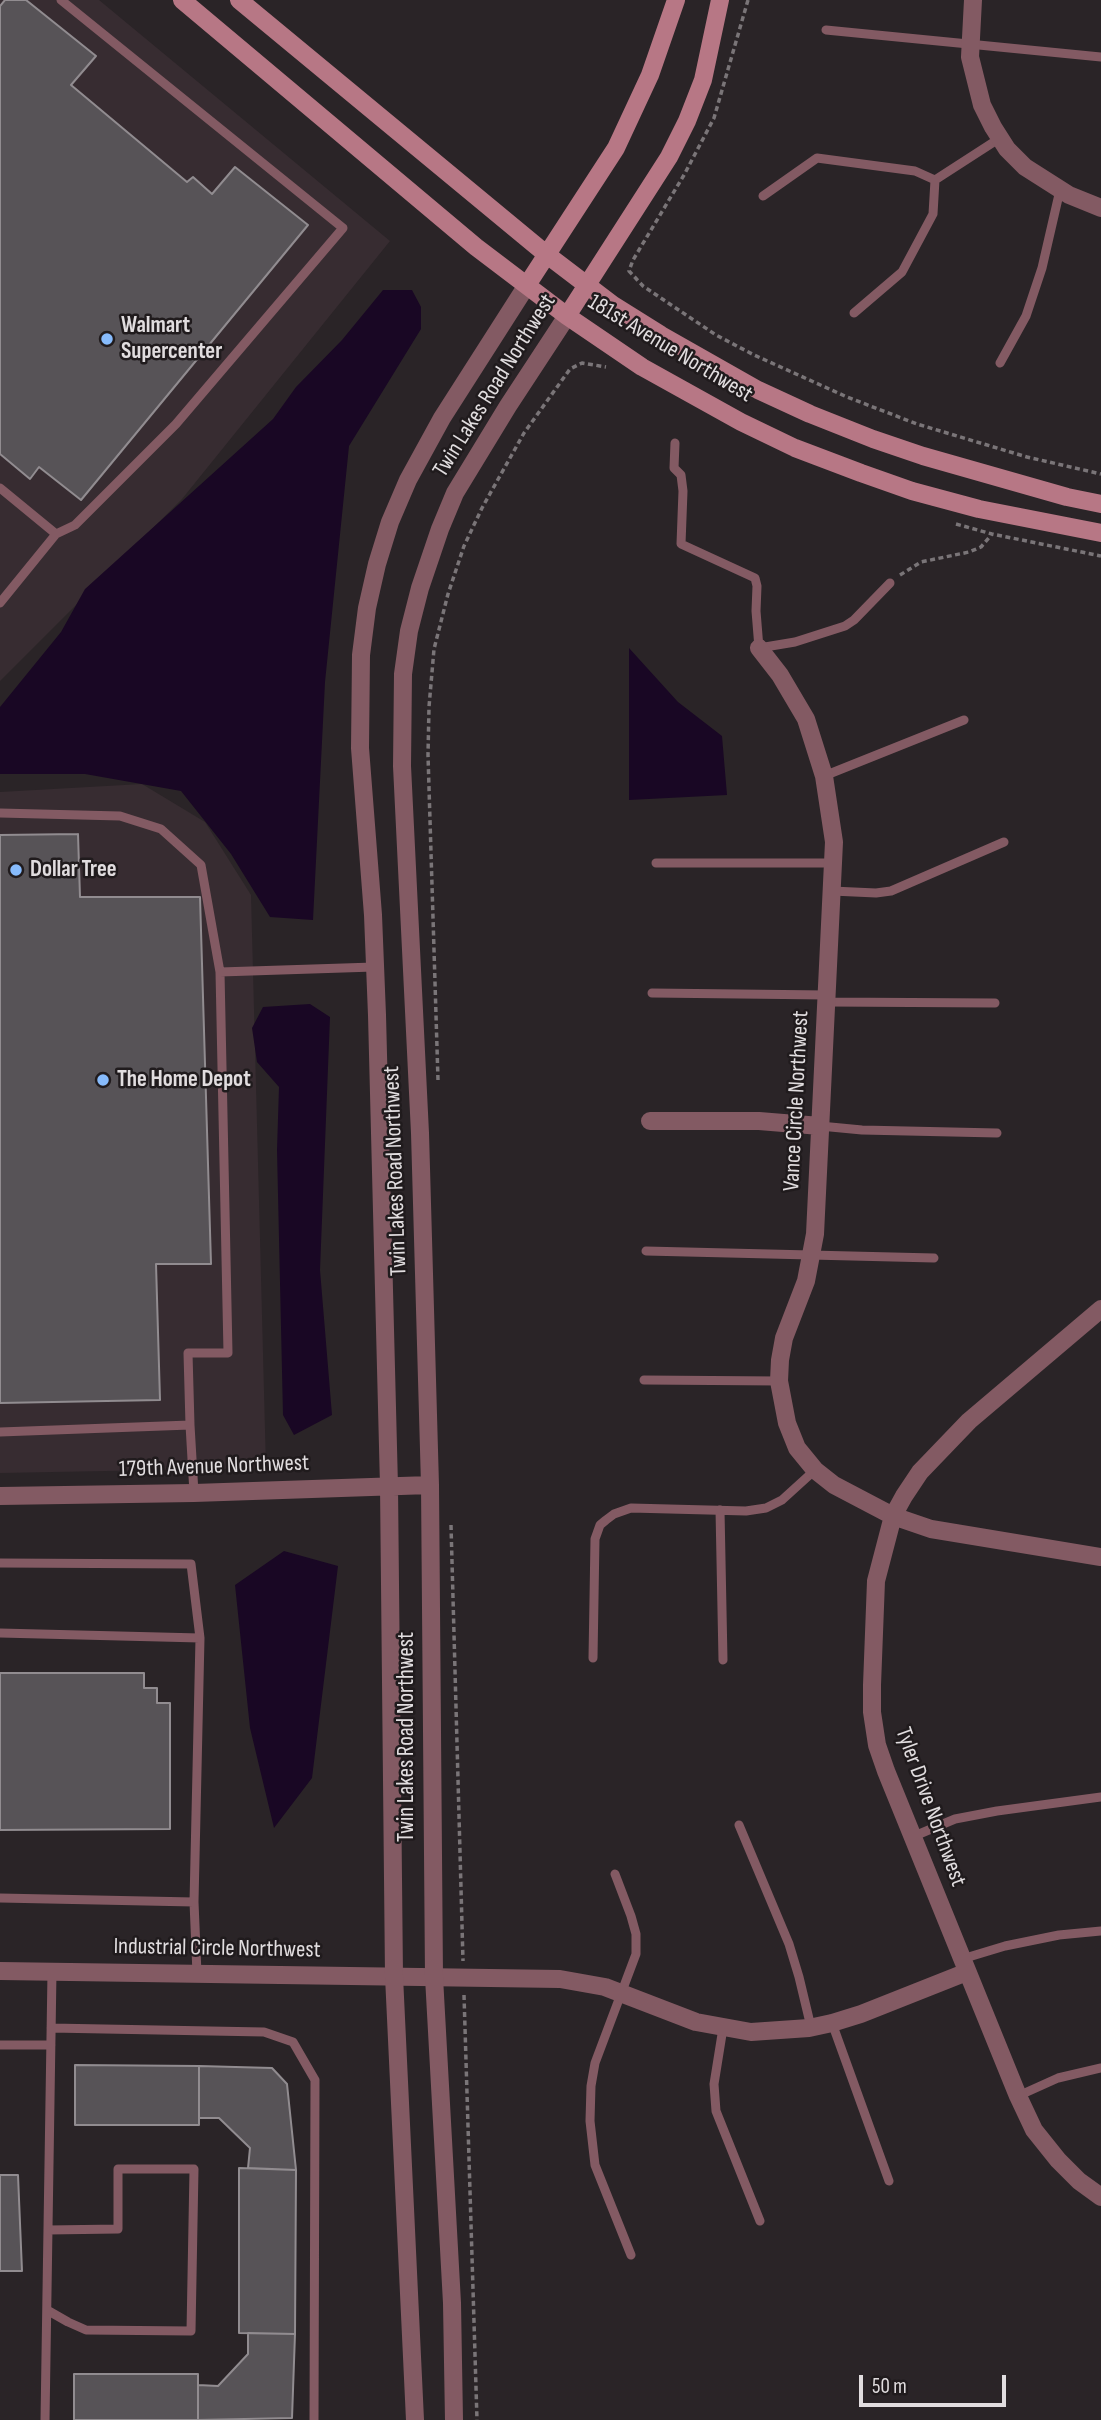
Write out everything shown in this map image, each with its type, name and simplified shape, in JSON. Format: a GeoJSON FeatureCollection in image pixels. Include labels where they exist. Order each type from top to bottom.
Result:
{"type":"FeatureCollection","features":[{"type":"Feature","properties":{"kind":"main road","name":"181st Avenue Northwest"},"geometry":{"type":"LineString","coordinates":[[182,0],[476,247],[567,316],[642,367],[741,422],[796,448],[926,495],[979,509],[1101,533]]}},
{"type":"Feature","properties":{"kind":"main road","name":"181st Avenue Northwest"},"geometry":{"type":"LineString","coordinates":[[239,0],[546,254],[617,308],[684,348],[758,390],[810,414],[923,456],[1067,498],[1101,504]]}},
{"type":"Feature","properties":{"kind":"main road","name":"Twin Lakes Road Northwest"},"geometry":{"type":"LineString","coordinates":[[527,285],[622,136],[650,75],[676,0]]}},
{"type":"Feature","properties":{"kind":"main road","name":"Twin Lakes Road Northwest"},"geometry":{"type":"LineString","coordinates":[[567,316],[669,157],[687,121],[704,80],[720,0]]}},
{"type":"Feature","properties":{"kind":"street"},"geometry":{"type":"LineString","coordinates":[[973,0],[970,45],[975,81],[982,105],[1000,138],[1025,167],[1060,190],[1101,208]]}},
{"type":"Feature","properties":{"kind":"street","name":"Twin Lakes Road Northwest"},"geometry":{"type":"LineString","coordinates":[[415,2420],[394,1976],[389,1486],[373,915],[360,748],[361,655],[367,608],[390,522],[408,480],[442,418],[527,285]]}},
{"type":"Feature","properties":{"kind":"street","name":"Twin Lakes Road Northwest"},"geometry":{"type":"LineString","coordinates":[[454,2420],[452,2303],[434,1977],[429,1485],[420,1133],[402,766],[403,674],[409,631],[420,587],[456,493],[508,406],[567,316]]}},
{"type":"Feature","properties":{"kind":"street","name":"Vance Circle Northwest"},"geometry":{"type":"LineString","coordinates":[[758,648],[780,675],[806,719],[824,776],[834,842],[815,1234],[806,1281],[783,1338],[779,1381],[782,1405],[792,1437],[801,1454],[834,1485],[893,1516],[931,1529],[1101,1557]]}},
{"type":"Feature","properties":{"kind":"street"},"geometry":{"type":"LineString","coordinates":[[650,1121],[759,1121],[820,1126]]}},
{"type":"Feature","properties":{"kind":"street","name":"Tyler Drive Northwest"},"geometry":{"type":"LineString","coordinates":[[1101,1309],[941,1448],[920,1472],[893,1516],[876,1581],[872,1712],[877,1745],[912,1837],[1034,2130],[1058,2160],[1079,2181],[1101,2197]]}},
{"type":"Feature","properties":{"kind":"street","name":"179th Avenue Northwest"},"geometry":{"type":"LineString","coordinates":[[0,1496],[429,1485]]}},
{"type":"Feature","properties":{"kind":"street","name":"Industrial Circle Northwest"},"geometry":{"type":"LineString","coordinates":[[0,1971],[560,1979],[605,1987],[696,2022],[751,2032],[811,2027],[861,2014],[965,1965]]}},
{"type":"Feature","properties":{"kind":"lane"},"geometry":{"type":"LineString","coordinates":[[0,603],[56,534],[75,525],[176,424],[343,228],[61,0]]}},
{"type":"Feature","properties":{"kind":"lane"},"geometry":{"type":"LineString","coordinates":[[826,30],[1101,57]]}},
{"type":"Feature","properties":{"kind":"lane"},"geometry":{"type":"LineString","coordinates":[[935,180],[1000,138]]}},
{"type":"Feature","properties":{"kind":"lane"},"geometry":{"type":"LineString","coordinates":[[763,196],[817,158],[915,171],[935,180]]}},
{"type":"Feature","properties":{"kind":"lane"},"geometry":{"type":"LineString","coordinates":[[854,313],[902,272],[933,214],[935,180]]}},
{"type":"Feature","properties":{"kind":"lane"},"geometry":{"type":"LineString","coordinates":[[1000,363],[1026,316],[1042,268],[1060,190]]}},
{"type":"Feature","properties":{"kind":"lane"},"geometry":{"type":"LineString","coordinates":[[675,443],[674,468],[681,475],[683,491],[681,544],[755,578],[758,648],[795,642],[845,625],[890,583]]}},
{"type":"Feature","properties":{"kind":"lane"},"geometry":{"type":"LineString","coordinates":[[0,488],[56,534]]}},
{"type":"Feature","properties":{"kind":"lane"},"geometry":{"type":"LineString","coordinates":[[824,776],[964,720]]}},
{"type":"Feature","properties":{"kind":"lane"},"geometry":{"type":"LineString","coordinates":[[0,813],[120,816],[161,829],[201,865],[220,972],[228,1353],[188,1353],[194,1493]]}},
{"type":"Feature","properties":{"kind":"lane"},"geometry":{"type":"LineString","coordinates":[[832,891],[891,891],[1004,842]]}},
{"type":"Feature","properties":{"kind":"lane"},"geometry":{"type":"LineString","coordinates":[[656,863],[833,863]]}},
{"type":"Feature","properties":{"kind":"lane"},"geometry":{"type":"LineString","coordinates":[[220,972],[374,967]]}},
{"type":"Feature","properties":{"kind":"lane"},"geometry":{"type":"LineString","coordinates":[[652,993],[995,1003]]}},
{"type":"Feature","properties":{"kind":"lane"},"geometry":{"type":"LineString","coordinates":[[820,1126],[862,1130],[997,1133]]}},
{"type":"Feature","properties":{"kind":"lane"},"geometry":{"type":"LineString","coordinates":[[646,1251],[934,1258]]}},
{"type":"Feature","properties":{"kind":"lane"},"geometry":{"type":"LineString","coordinates":[[644,1380],[779,1381]]}},
{"type":"Feature","properties":{"kind":"lane"},"geometry":{"type":"LineString","coordinates":[[0,1432],[190,1425]]}},
{"type":"Feature","properties":{"kind":"lane"},"geometry":{"type":"LineString","coordinates":[[593,1658],[595,1539],[600,1525],[614,1514],[631,1508],[746,1511],[776,1505],[815,1470]]}},
{"type":"Feature","properties":{"kind":"lane"},"geometry":{"type":"LineString","coordinates":[[720,1510],[723,1660]]}},
{"type":"Feature","properties":{"kind":"lane"},"geometry":{"type":"LineString","coordinates":[[0,1563],[191,1564],[200,1637],[194,1902],[197,1974]]}},
{"type":"Feature","properties":{"kind":"lane"},"geometry":{"type":"LineString","coordinates":[[0,1633],[200,1637]]}},
{"type":"Feature","properties":{"kind":"lane"},"geometry":{"type":"LineString","coordinates":[[912,1837],[955,1819],[1101,1797]]}},
{"type":"Feature","properties":{"kind":"lane"},"geometry":{"type":"LineString","coordinates":[[740,1825],[789,1944],[811,2027]]}},
{"type":"Feature","properties":{"kind":"lane"},"geometry":{"type":"LineString","coordinates":[[615,1874],[636,1934],[636,1954],[595,2063],[590,2121],[595,2165],[631,2255]]}},
{"type":"Feature","properties":{"kind":"lane"},"geometry":{"type":"LineString","coordinates":[[0,1898],[194,1902]]}},
{"type":"Feature","properties":{"kind":"lane"},"geometry":{"type":"LineString","coordinates":[[965,1965],[1005,1946],[1059,1935],[1101,1931]]}},
{"type":"Feature","properties":{"kind":"lane"},"geometry":{"type":"LineString","coordinates":[[45,2420],[52,1972]]}},
{"type":"Feature","properties":{"kind":"lane"},"geometry":{"type":"LineString","coordinates":[[832,2023],[889,2181]]}},
{"type":"Feature","properties":{"kind":"lane"},"geometry":{"type":"LineString","coordinates":[[51,2028],[264,2032],[293,2042],[316,2080],[314,2420]]}},
{"type":"Feature","properties":{"kind":"lane"},"geometry":{"type":"LineString","coordinates":[[723,2028],[714,2084],[716,2110],[760,2221]]}},
{"type":"Feature","properties":{"kind":"lane"},"geometry":{"type":"LineString","coordinates":[[0,2045],[51,2045]]}},
{"type":"Feature","properties":{"kind":"lane"},"geometry":{"type":"LineString","coordinates":[[1018,2096],[1058,2078],[1101,2068]]}},
{"type":"Feature","properties":{"kind":"lane"},"geometry":{"type":"LineString","coordinates":[[47,2310],[86,2330],[191,2331],[194,2169],[118,2169],[118,2228],[48,2230]]}},
{"type":"Feature","properties":{"kind":"path"},"geometry":{"type":"LineString","coordinates":[[629,271],[643,286],[716,335],[847,397],[917,424],[1027,457],[1101,474]]}},
{"type":"Feature","properties":{"kind":"path"},"geometry":{"type":"LineString","coordinates":[[438,1088],[428,755],[434,649],[464,546],[482,508],[524,433],[570,369],[582,363]]}},
{"type":"Feature","properties":{"kind":"path"},"geometry":{"type":"LineString","coordinates":[[890,583],[921,562],[981,547],[992,534]]}},
{"type":"Feature","properties":{"kind":"path"},"geometry":{"type":"LineString","coordinates":[[451,1523],[463,1962]]}},
{"type":"Feature","properties":{"kind":"path"},"geometry":{"type":"LineString","coordinates":[[464,1993],[477,2420]]}},
{"type":"Feature","properties":{"kind":"shaded area"},"geometry":{"type":"Polygon","coordinates":[[[0,0],[99,0],[390,241],[182,499],[0,681],[0,0]]]}},
{"type":"Feature","properties":{"kind":"shaded area"},"geometry":{"type":"Polygon","coordinates":[[[383,290],[412,290],[421,307],[421,329],[349,446],[325,682],[313,920],[270,917],[231,854],[181,791],[85,774],[0,774],[0,707],[61,632],[85,589],[273,419],[296,387],[342,340],[383,290]]]}},
{"type":"Feature","properties":{"kind":"shaded area"},"geometry":{"type":"Polygon","coordinates":[[[629,648],[678,702],[722,736],[727,795],[629,800],[629,648]]]}},
{"type":"Feature","properties":{"kind":"shaded area"},"geometry":{"type":"Polygon","coordinates":[[[142,784],[205,822],[251,895],[266,1468],[0,1473],[0,792],[142,784]]]}},
{"type":"Feature","properties":{"kind":"shaded area"},"geometry":{"type":"Polygon","coordinates":[[[310,1004],[330,1017],[320,1270],[332,1415],[294,1435],[283,1415],[277,1150],[279,1087],[257,1062],[252,1028],[263,1007],[310,1004]]]}},
{"type":"Feature","properties":{"kind":"shaded area"},"geometry":{"type":"Polygon","coordinates":[[[284,1551],[338,1566],[312,1778],[274,1828],[250,1728],[235,1585],[284,1551]]]}},
{"type":"Feature","properties":{"kind":"building","name":"Walmart Supercenter"},"geometry":{"type":"Polygon","coordinates":[[[5,0],[26,0],[96,56],[71,85],[187,182],[193,177],[212,194],[235,167],[308,225],[81,500],[39,467],[30,479],[0,454],[0,6],[5,0]]]}},
{"type":"Feature","properties":{"kind":"building","name":"The Home Depot"},"geometry":{"type":"Polygon","coordinates":[[[78,834],[80,897],[200,897],[211,1264],[156,1264],[160,1400],[0,1403],[0,835],[78,834]]]}},
{"type":"Feature","properties":{"kind":"building"},"geometry":{"type":"Polygon","coordinates":[[[0,1673],[144,1673],[144,1688],[157,1688],[157,1703],[170,1703],[170,1829],[0,1830],[0,1673]]]}},
{"type":"Feature","properties":{"kind":"building"},"geometry":{"type":"Polygon","coordinates":[[[75,2065],[199,2066],[199,2125],[75,2125],[75,2065]]]}},
{"type":"Feature","properties":{"kind":"building"},"geometry":{"type":"Polygon","coordinates":[[[199,2066],[272,2068],[287,2084],[296,2170],[248,2168],[250,2148],[219,2118],[199,2118],[199,2066]]]}},
{"type":"Feature","properties":{"kind":"building"},"geometry":{"type":"Polygon","coordinates":[[[239,2168],[296,2170],[295,2334],[239,2333],[239,2168]]]}},
{"type":"Feature","properties":{"kind":"building"},"geometry":{"type":"Polygon","coordinates":[[[0,2175],[18,2175],[22,2271],[0,2271],[0,2175]]]}},
{"type":"Feature","properties":{"kind":"building"},"geometry":{"type":"Polygon","coordinates":[[[248,2333],[295,2334],[292,2418],[198,2420],[198,2385],[218,2386],[248,2354],[248,2333]]]}},
{"type":"Feature","properties":{"kind":"building"},"geometry":{"type":"Polygon","coordinates":[[[74,2374],[198,2374],[198,2420],[74,2420],[74,2374]]]}},
{"type":"Feature","properties":{"kind":"place","name":"Walmart Supercenter"},"geometry":{"type":"Point","coordinates":[107,339]}},
{"type":"Feature","properties":{"kind":"place","name":"Dollar Tree"},"geometry":{"type":"Point","coordinates":[16,870]}},
{"type":"Feature","properties":{"kind":"place","name":"The Home Depot"},"geometry":{"type":"Point","coordinates":[103,1080]}}]}
